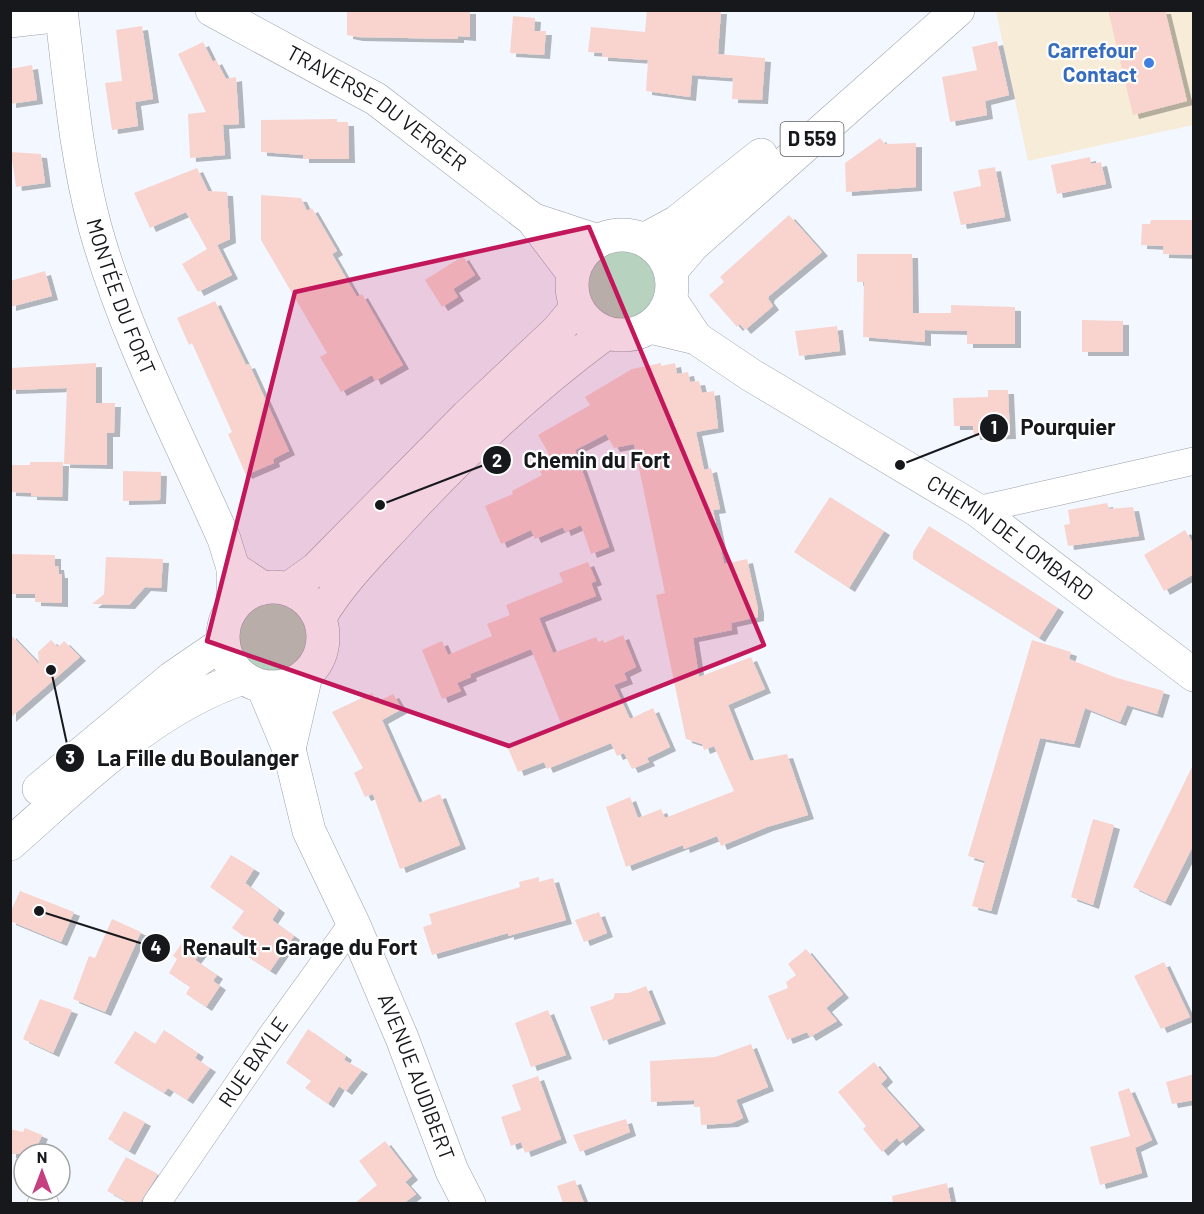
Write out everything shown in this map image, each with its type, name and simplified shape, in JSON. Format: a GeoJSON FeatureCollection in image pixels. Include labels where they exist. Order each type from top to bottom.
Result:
{"type":"FeatureCollection","features":[{"type":"Feature","properties":{"kind":"main road","name":"TRAVERSE DU VERGER"},"geometry":{"type":"LineString","coordinates":[[212,10],[376,99],[532,219],[573,273]]}},
{"type":"Feature","properties":{"kind":"main road"},"geometry":{"type":"LineString","coordinates":[[644,240],[677,222],[733,180],[923,10]]}},
{"type":"Feature","properties":{"kind":"main road","name":"D 559"},"geometry":{"type":"LineString","coordinates":[[670,285],[693,245],[958,10]]}},
{"type":"Feature","properties":{"kind":"main road","name":"MONTÉE DU FORT"},"geometry":{"type":"LineString","coordinates":[[61,14],[80,149],[95,227],[135,341],[228,554],[233,607]]}},
{"type":"Feature","properties":{"kind":"main road","name":"TRAVERSE DU VERGER"},"geometry":{"type":"LineString","coordinates":[[532,219],[598,241]]}},
{"type":"Feature","properties":{"kind":"main road"},"geometry":{"type":"LineString","coordinates":[[629,235],[644,240],[660,253],[670,285],[659,319],[650,327],[629,334],[606,333],[594,327],[577,307],[572,284],[573,273],[582,254],[598,241],[613,236],[629,235]]}},
{"type":"Feature","properties":{"kind":"main road","name":"CHEMIN DE LOMBARD"},"geometry":{"type":"LineString","coordinates":[[670,285],[696,338]]}},
{"type":"Feature","properties":{"kind":"main road"},"geometry":{"type":"LineString","coordinates":[[253,682],[226,657],[223,643],[226,618],[233,607],[246,594],[275,588],[316,569],[467,416],[558,330],[577,307]]}},
{"type":"Feature","properties":{"kind":"main road","name":"CHEMIN DE LOMBARD"},"geometry":{"type":"LineString","coordinates":[[650,327],[696,338],[761,381],[977,510],[1194,675]]}},
{"type":"Feature","properties":{"kind":"main road"},"geometry":{"type":"LineString","coordinates":[[320,617],[335,592],[428,490],[492,427],[606,333]]}},
{"type":"Feature","properties":{"kind":"main road"},"geometry":{"type":"LineString","coordinates":[[10,844],[146,726],[212,688],[253,682],[286,686],[306,675],[317,663],[324,633],[320,617],[307,600],[275,588],[228,554]]}},
{"type":"Feature","properties":{"kind":"main road"},"geometry":{"type":"LineString","coordinates":[[10,814],[172,678],[223,643]]}},
{"type":"Feature","properties":{"kind":"main road","name":"AVENUE AUDIBERT"},"geometry":{"type":"LineString","coordinates":[[289,749],[306,675]]}},
{"type":"Feature","properties":{"kind":"main road","name":"AVENUE AUDIBERT"},"geometry":{"type":"LineString","coordinates":[[253,682],[289,749],[309,831],[353,923],[402,1038],[452,1171],[470,1203]]}},
{"type":"Feature","properties":{"kind":"street"},"geometry":{"type":"LineString","coordinates":[[10,24],[61,14]]}},
{"type":"Feature","properties":{"kind":"street"},"geometry":{"type":"LineString","coordinates":[[977,510],[1194,461]]}},
{"type":"Feature","properties":{"kind":"street","name":"RUE BAYLE"},"geometry":{"type":"LineString","coordinates":[[156,1203],[353,923]]}},
{"type":"Feature","properties":{"kind":"highlighted area"},"geometry":{"type":"Polygon","coordinates":[[[589,227],[764,645],[509,746],[207,641],[295,292],[589,227]]]}},
{"type":"Feature","properties":{"kind":"shaded area"},"geometry":{"type":"Polygon","coordinates":[[[996,11],[1193,11],[1193,125],[1028,161],[996,11]]]}},
{"type":"Feature","properties":{"kind":"green space"},"geometry":{"type":"Polygon","coordinates":[[[629,235],[644,240],[665,259],[665,310],[640,331],[626,335],[609,331],[590,322],[578,309],[572,294],[572,277],[579,262],[590,248],[607,239],[629,235]]]}},
{"type":"Feature","properties":{"kind":"green space"},"geometry":{"type":"Polygon","coordinates":[[[298,593],[311,606],[320,620],[323,635],[322,649],[316,663],[306,675],[292,683],[275,688],[233,668],[226,657],[223,630],[226,618],[239,600],[298,593]]]}},
{"type":"Feature","properties":{"kind":"building"},"geometry":{"type":"Polygon","coordinates":[[[347,10],[470,10],[470,37],[458,36],[458,39],[347,35],[347,10]]]}},
{"type":"Feature","properties":{"kind":"building"},"geometry":{"type":"Polygon","coordinates":[[[647,10],[721,10],[718,54],[765,58],[762,100],[732,99],[733,78],[692,75],[690,97],[646,91],[648,60],[602,57],[602,53],[588,52],[591,27],[645,32],[647,10]]]}},
{"type":"Feature","properties":{"kind":"building","name":"Carrefour Contact"},"geometry":{"type":"Polygon","coordinates":[[[1108,10],[1165,10],[1187,101],[1133,115],[1108,10]]]}},
{"type":"Feature","properties":{"kind":"building"},"geometry":{"type":"Polygon","coordinates":[[[513,16],[535,18],[534,31],[546,31],[544,55],[510,53],[513,16]]]}},
{"type":"Feature","properties":{"kind":"building"},"geometry":{"type":"Polygon","coordinates":[[[142,26],[153,99],[135,102],[138,126],[112,130],[105,83],[122,81],[116,30],[142,26]]]}},
{"type":"Feature","properties":{"kind":"building"},"geometry":{"type":"Polygon","coordinates":[[[997,41],[1009,95],[985,101],[987,115],[950,122],[942,77],[977,70],[972,47],[997,41]]]}},
{"type":"Feature","properties":{"kind":"building"},"geometry":{"type":"Polygon","coordinates":[[[203,42],[213,62],[216,60],[226,79],[236,77],[239,124],[223,125],[225,155],[190,158],[188,114],[206,112],[178,54],[203,42]]]}},
{"type":"Feature","properties":{"kind":"building"},"geometry":{"type":"Polygon","coordinates":[[[32,65],[37,100],[10,104],[10,69],[32,65]]]}},
{"type":"Feature","properties":{"kind":"building"},"geometry":{"type":"Polygon","coordinates":[[[337,119],[337,122],[348,122],[349,159],[303,159],[303,155],[261,152],[261,120],[337,119]]]}},
{"type":"Feature","properties":{"kind":"building"},"geometry":{"type":"Polygon","coordinates":[[[880,138],[885,144],[916,143],[916,187],[846,192],[845,163],[880,138]]]}},
{"type":"Feature","properties":{"kind":"building"},"geometry":{"type":"Polygon","coordinates":[[[11,152],[41,154],[45,183],[16,187],[11,152]]]}},
{"type":"Feature","properties":{"kind":"building"},"geometry":{"type":"Polygon","coordinates":[[[1090,157],[1091,164],[1101,162],[1106,184],[1057,194],[1051,165],[1090,157]]]}},
{"type":"Feature","properties":{"kind":"building"},"geometry":{"type":"Polygon","coordinates":[[[995,167],[1005,217],[961,225],[953,192],[981,186],[978,170],[995,167]]]}},
{"type":"Feature","properties":{"kind":"building"},"geometry":{"type":"Polygon","coordinates":[[[197,168],[208,191],[227,192],[230,239],[217,245],[232,275],[198,292],[182,264],[207,249],[186,212],[150,228],[134,193],[197,168]]]}},
{"type":"Feature","properties":{"kind":"building"},"geometry":{"type":"Polygon","coordinates":[[[261,195],[301,198],[307,211],[312,208],[337,251],[332,254],[357,297],[362,294],[403,365],[375,381],[372,375],[341,392],[320,357],[327,353],[261,240],[261,195]]]}},
{"type":"Feature","properties":{"kind":"building"},"geometry":{"type":"Polygon","coordinates":[[[789,215],[822,252],[769,296],[768,299],[773,306],[745,330],[740,324],[737,327],[709,295],[724,282],[720,277],[789,215]]]}},
{"type":"Feature","properties":{"kind":"building"},"geometry":{"type":"Polygon","coordinates":[[[1151,220],[1194,220],[1194,255],[1163,254],[1163,246],[1141,245],[1142,224],[1150,224],[1151,220]]]}},
{"type":"Feature","properties":{"kind":"building"},"geometry":{"type":"Polygon","coordinates":[[[857,254],[912,254],[913,313],[951,313],[951,305],[1015,307],[1015,344],[967,344],[967,331],[925,330],[925,342],[863,337],[864,282],[857,282],[857,254]]]}},
{"type":"Feature","properties":{"kind":"building"},"geometry":{"type":"Polygon","coordinates":[[[463,256],[475,275],[453,289],[458,297],[442,307],[425,280],[463,256]]]}},
{"type":"Feature","properties":{"kind":"building"},"geometry":{"type":"Polygon","coordinates":[[[45,271],[52,296],[10,307],[10,281],[45,271]]]}},
{"type":"Feature","properties":{"kind":"building"},"geometry":{"type":"Polygon","coordinates":[[[215,301],[246,365],[249,364],[289,451],[273,459],[274,463],[246,475],[228,434],[232,432],[192,343],[189,345],[177,318],[215,301]]]}},
{"type":"Feature","properties":{"kind":"building"},"geometry":{"type":"Polygon","coordinates":[[[1082,320],[1123,321],[1123,352],[1082,352],[1082,320]]]}},
{"type":"Feature","properties":{"kind":"building"},"geometry":{"type":"Polygon","coordinates":[[[837,326],[840,351],[799,356],[795,331],[837,326]]]}},
{"type":"Feature","properties":{"kind":"building"},"geometry":{"type":"Polygon","coordinates":[[[96,363],[96,403],[115,403],[114,433],[107,433],[107,465],[64,464],[67,388],[10,390],[10,368],[96,363]]]}},
{"type":"Feature","properties":{"kind":"building"},"geometry":{"type":"Polygon","coordinates":[[[661,363],[661,366],[675,363],[677,374],[688,372],[690,382],[699,381],[702,393],[714,391],[718,428],[696,432],[704,470],[711,468],[720,509],[713,510],[724,564],[747,559],[758,609],[758,617],[731,623],[732,630],[693,638],[699,677],[751,657],[765,689],[728,705],[750,761],[787,754],[808,815],[767,827],[721,846],[717,836],[684,849],[683,845],[626,867],[606,807],[630,797],[638,818],[661,809],[665,818],[734,791],[714,746],[704,750],[702,744],[686,739],[656,595],[665,593],[634,444],[614,448],[606,434],[575,450],[609,547],[591,554],[581,525],[565,532],[563,527],[535,539],[531,530],[501,544],[485,506],[513,494],[512,491],[542,475],[535,462],[549,454],[538,435],[590,405],[585,397],[632,369],[661,363]]]}},
{"type":"Feature","properties":{"kind":"building"},"geometry":{"type":"Polygon","coordinates":[[[988,390],[1008,390],[1010,435],[974,436],[973,426],[954,426],[953,398],[988,397],[988,390]]]}},
{"type":"Feature","properties":{"kind":"building"},"geometry":{"type":"Polygon","coordinates":[[[30,462],[63,462],[62,497],[31,496],[31,493],[10,492],[10,465],[30,465],[30,462]]]}},
{"type":"Feature","properties":{"kind":"building"},"geometry":{"type":"Polygon","coordinates":[[[123,471],[161,472],[160,500],[123,501],[123,471]]]}},
{"type":"Feature","properties":{"kind":"building"},"geometry":{"type":"Polygon","coordinates":[[[830,497],[884,531],[849,588],[794,552],[830,497]]]}},
{"type":"Feature","properties":{"kind":"building"},"geometry":{"type":"Polygon","coordinates":[[[1107,503],[1109,509],[1133,507],[1139,536],[1068,546],[1064,525],[1070,524],[1068,510],[1107,503]]]}},
{"type":"Feature","properties":{"kind":"building"},"geometry":{"type":"Polygon","coordinates":[[[929,526],[1058,608],[1039,638],[913,559],[913,552],[929,526]]]}},
{"type":"Feature","properties":{"kind":"building"},"geometry":{"type":"Polygon","coordinates":[[[1185,530],[1194,545],[1194,574],[1164,591],[1144,555],[1185,530]]]}},
{"type":"Feature","properties":{"kind":"building"},"geometry":{"type":"Polygon","coordinates":[[[10,554],[55,555],[55,566],[58,566],[59,574],[62,574],[62,603],[35,602],[35,594],[10,594],[10,554]]]}},
{"type":"Feature","properties":{"kind":"building"},"geometry":{"type":"Polygon","coordinates":[[[106,557],[163,559],[161,588],[145,587],[129,605],[92,604],[104,594],[106,557]]]}},
{"type":"Feature","properties":{"kind":"building"},"geometry":{"type":"Polygon","coordinates":[[[588,562],[596,581],[591,583],[596,596],[539,618],[553,653],[596,637],[598,642],[603,640],[604,643],[623,635],[636,667],[624,673],[627,680],[614,685],[630,719],[653,708],[670,747],[647,758],[649,762],[632,769],[624,753],[617,756],[611,743],[547,769],[544,762],[518,772],[508,748],[562,726],[531,649],[470,674],[471,677],[457,683],[461,691],[442,699],[422,650],[442,641],[448,655],[492,636],[487,624],[510,615],[506,605],[563,582],[559,573],[588,562]]]}},
{"type":"Feature","properties":{"kind":"building"},"geometry":{"type":"Polygon","coordinates":[[[10,634],[39,664],[38,652],[51,640],[58,647],[64,641],[80,657],[10,718],[10,634]]]}},
{"type":"Feature","properties":{"kind":"building"},"geometry":{"type":"Polygon","coordinates":[[[1032,640],[1071,652],[1069,659],[1117,678],[1164,691],[1157,714],[1127,705],[1120,722],[1085,708],[1074,744],[1040,738],[991,911],[972,906],[985,861],[968,856],[1032,640]]]}},
{"type":"Feature","properties":{"kind":"building"},"geometry":{"type":"Polygon","coordinates":[[[372,693],[377,702],[393,694],[402,709],[382,720],[419,803],[440,794],[460,845],[400,869],[373,794],[365,797],[354,773],[363,768],[332,712],[372,693]]]}},
{"type":"Feature","properties":{"kind":"building"},"geometry":{"type":"Polygon","coordinates":[[[1194,763],[1194,844],[1165,902],[1133,887],[1194,763]]]}},
{"type":"Feature","properties":{"kind":"building"},"geometry":{"type":"Polygon","coordinates":[[[1093,819],[1114,825],[1093,905],[1071,897],[1093,819]]]}},
{"type":"Feature","properties":{"kind":"building"},"geometry":{"type":"Polygon","coordinates":[[[231,855],[254,869],[245,883],[279,909],[272,920],[294,936],[270,971],[245,955],[254,943],[232,928],[244,911],[210,887],[231,855]]]}},
{"type":"Feature","properties":{"kind":"building"},"geometry":{"type":"Polygon","coordinates":[[[539,877],[539,882],[553,878],[566,920],[508,936],[508,933],[432,955],[423,927],[432,924],[429,914],[520,887],[519,882],[539,877]]]}},
{"type":"Feature","properties":{"kind":"building"},"geometry":{"type":"Polygon","coordinates":[[[20,891],[74,912],[61,942],[10,921],[10,913],[20,891]]]}},
{"type":"Feature","properties":{"kind":"building"},"geometry":{"type":"Polygon","coordinates":[[[599,912],[607,933],[584,942],[575,920],[599,912]]]}},
{"type":"Feature","properties":{"kind":"building"},"geometry":{"type":"Polygon","coordinates":[[[112,919],[141,932],[105,1012],[73,999],[89,956],[95,958],[112,919]]]}},
{"type":"Feature","properties":{"kind":"building"},"geometry":{"type":"Polygon","coordinates":[[[183,941],[201,952],[195,960],[217,975],[213,981],[220,986],[206,1007],[186,994],[190,987],[169,973],[177,959],[173,956],[183,941]]]}},
{"type":"Feature","properties":{"kind":"building"},"geometry":{"type":"Polygon","coordinates":[[[806,949],[843,994],[826,1008],[837,1021],[810,1037],[807,1032],[787,1040],[768,996],[788,988],[786,982],[796,975],[788,964],[806,949]]]}},
{"type":"Feature","properties":{"kind":"building"},"geometry":{"type":"Polygon","coordinates":[[[1164,962],[1190,1017],[1161,1029],[1134,976],[1164,962]]]}},
{"type":"Feature","properties":{"kind":"building"},"geometry":{"type":"Polygon","coordinates":[[[646,986],[660,1020],[603,1041],[590,1007],[613,999],[615,993],[628,993],[646,986]]]}},
{"type":"Feature","properties":{"kind":"building"},"geometry":{"type":"Polygon","coordinates":[[[40,999],[72,1010],[53,1053],[23,1039],[40,999]]]}},
{"type":"Feature","properties":{"kind":"building"},"geometry":{"type":"Polygon","coordinates":[[[548,1010],[566,1055],[531,1067],[515,1023],[548,1010]]]}},
{"type":"Feature","properties":{"kind":"building"},"geometry":{"type":"Polygon","coordinates":[[[308,1029],[346,1056],[344,1060],[362,1070],[346,1091],[339,1086],[328,1104],[305,1088],[311,1081],[286,1063],[308,1029]]]}},
{"type":"Feature","properties":{"kind":"building"},"geometry":{"type":"Polygon","coordinates":[[[164,1030],[198,1053],[195,1058],[210,1068],[187,1100],[168,1088],[164,1093],[114,1063],[135,1031],[155,1044],[164,1030]]]}},
{"type":"Feature","properties":{"kind":"building"},"geometry":{"type":"Polygon","coordinates":[[[751,1044],[768,1087],[736,1100],[743,1118],[732,1123],[701,1125],[700,1107],[694,1107],[694,1100],[651,1102],[650,1061],[715,1057],[751,1044]]]}},
{"type":"Feature","properties":{"kind":"building"},"geometry":{"type":"Polygon","coordinates":[[[874,1062],[887,1078],[881,1084],[919,1126],[900,1142],[897,1138],[882,1152],[863,1129],[866,1126],[838,1092],[874,1062]]]}},
{"type":"Feature","properties":{"kind":"building"},"geometry":{"type":"Polygon","coordinates":[[[1194,1074],[1194,1100],[1172,1104],[1166,1082],[1194,1074]]]}},
{"type":"Feature","properties":{"kind":"building"},"geometry":{"type":"Polygon","coordinates":[[[538,1076],[561,1139],[525,1153],[521,1142],[511,1146],[501,1117],[521,1110],[512,1085],[538,1076]]]}},
{"type":"Feature","properties":{"kind":"building"},"geometry":{"type":"Polygon","coordinates":[[[1129,1088],[1152,1140],[1135,1148],[1142,1173],[1100,1185],[1090,1147],[1130,1136],[1118,1092],[1129,1088]]]}},
{"type":"Feature","properties":{"kind":"building"},"geometry":{"type":"Polygon","coordinates":[[[124,1111],[145,1122],[129,1151],[108,1139],[124,1111]]]}},
{"type":"Feature","properties":{"kind":"building"},"geometry":{"type":"Polygon","coordinates":[[[626,1119],[630,1132],[580,1152],[573,1135],[626,1119]]]}},
{"type":"Feature","properties":{"kind":"building"},"geometry":{"type":"Polygon","coordinates":[[[25,1128],[42,1135],[39,1142],[12,1142],[12,1154],[10,1154],[10,1129],[23,1132],[25,1128]]]}},
{"type":"Feature","properties":{"kind":"building"},"geometry":{"type":"Polygon","coordinates":[[[385,1141],[412,1176],[405,1182],[416,1194],[404,1203],[355,1203],[377,1185],[359,1161],[385,1141]]]}},
{"type":"Feature","properties":{"kind":"building"},"geometry":{"type":"Polygon","coordinates":[[[126,1157],[158,1174],[140,1203],[130,1203],[107,1191],[126,1157]]]}},
{"type":"Feature","properties":{"kind":"building"},"geometry":{"type":"Polygon","coordinates":[[[575,1180],[584,1203],[563,1203],[557,1186],[575,1180]]]}},
{"type":"Feature","properties":{"kind":"building"},"geometry":{"type":"Polygon","coordinates":[[[947,1183],[951,1203],[893,1203],[892,1196],[947,1183]]]}},
{"type":"Feature","properties":{"kind":"place","name":"Carrefour Contact"},"geometry":{"type":"Point","coordinates":[1149,63]}},
{"type":"Feature","properties":{"kind":"place","name":"Pourquier"},"geometry":{"type":"Point","coordinates":[900,465]}},
{"type":"Feature","properties":{"kind":"place","name":"Chemin du Fort"},"geometry":{"type":"Point","coordinates":[380,505]}},
{"type":"Feature","properties":{"kind":"place","name":"La Fille du Boulanger"},"geometry":{"type":"Point","coordinates":[51,670]}},
{"type":"Feature","properties":{"kind":"place","name":"Renault - Garage du Fort"},"geometry":{"type":"Point","coordinates":[39,911]}}]}
